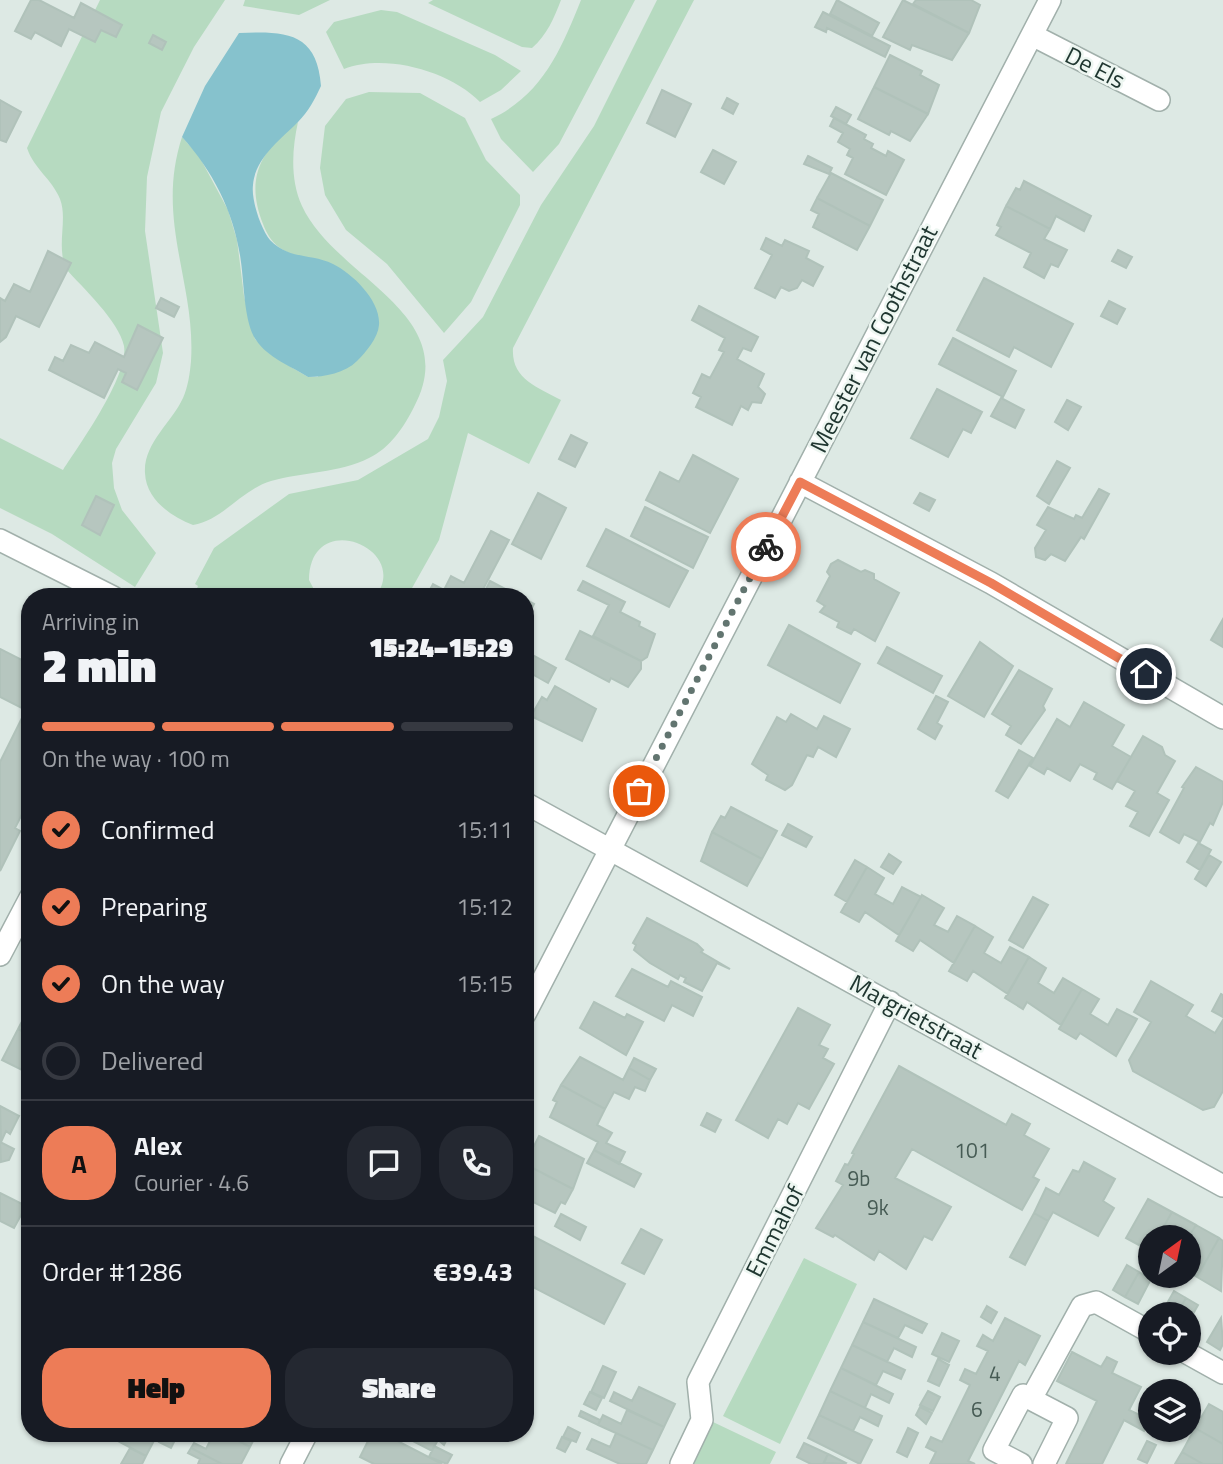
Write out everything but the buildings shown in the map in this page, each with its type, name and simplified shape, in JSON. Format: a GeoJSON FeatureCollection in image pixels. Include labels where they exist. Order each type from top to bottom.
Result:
{"type":"FeatureCollection","features":[{"type":"Feature","properties":{"kind":"street","name":"Meester van Coothstraat"},"geometry":{"type":"LineString","coordinates":[[534,996],[1050,0]]}},
{"type":"Feature","properties":{"kind":"street","name":"De Els"},"geometry":{"type":"LineString","coordinates":[[1031,35],[1159,100]]}},
{"type":"Feature","properties":{"kind":"street"},"geometry":{"type":"LineString","coordinates":[[800,482],[991,583],[1223,718]]}},
{"type":"Feature","properties":{"kind":"street"},"geometry":{"type":"LineString","coordinates":[[0,540],[95,588]]}},
{"type":"Feature","properties":{"kind":"street","name":"Margrietstraat"},"geometry":{"type":"LineString","coordinates":[[534,808],[1223,1186]]}},
{"type":"Feature","properties":{"kind":"street"},"geometry":{"type":"LineString","coordinates":[[0,956],[21,915]]}},
{"type":"Feature","properties":{"kind":"street","name":"Emmahof"},"geometry":{"type":"LineString","coordinates":[[681,1464],[702,1420],[698,1382],[890,1002]]}},
{"type":"Feature","properties":{"kind":"street"},"geometry":{"type":"LineString","coordinates":[[1031,1399],[1082,1306],[1096,1302],[1138,1325]]}},
{"type":"Feature","properties":{"kind":"street"},"geometry":{"type":"LineString","coordinates":[[1201,1361],[1223,1373]]}},
{"type":"Feature","properties":{"kind":"street"},"geometry":{"type":"LineString","coordinates":[[1021,1464],[995,1450],[1023,1395],[1067,1418],[1044,1464]]}},
{"type":"Feature","properties":{"kind":"street"},"geometry":{"type":"LineString","coordinates":[[291,1464],[302,1442]]}},
{"type":"Feature","properties":{"kind":"green space"},"geometry":{"type":"Polygon","coordinates":[[[100,0],[225,0],[194,47],[161,112],[147,177],[145,231],[163,353],[156,383],[116,449],[112,463],[114,488],[122,510],[156,553],[135,587],[52,534],[0,508],[0,438],[63,470],[102,409],[124,359],[124,346],[115,326],[66,269],[62,251],[63,215],[60,199],[27,148],[100,0]]]}},
{"type":"Feature","properties":{"kind":"green space"},"geometry":{"type":"Polygon","coordinates":[[[245,0],[330,0],[299,15],[243,6],[245,0]]]}},
{"type":"Feature","properties":{"kind":"green space"},"geometry":{"type":"Polygon","coordinates":[[[433,0],[561,0],[546,32],[532,48],[522,47],[428,3],[433,0]]]}},
{"type":"Feature","properties":{"kind":"green space"},"geometry":{"type":"Polygon","coordinates":[[[581,0],[635,0],[559,144],[533,172],[501,139],[491,119],[509,109],[537,84],[566,36],[581,0]]]}},
{"type":"Feature","properties":{"kind":"green space"},"geometry":{"type":"Polygon","coordinates":[[[657,0],[694,0],[513,348],[516,367],[521,375],[561,400],[529,464],[468,433],[439,540],[412,588],[379,588],[383,579],[381,564],[371,551],[357,543],[340,540],[325,545],[314,558],[309,580],[313,588],[197,588],[195,584],[214,548],[289,494],[358,480],[428,439],[439,417],[447,381],[443,360],[483,317],[541,205],[594,126],[657,0]]]}},
{"type":"Feature","properties":{"kind":"green space"},"geometry":{"type":"Polygon","coordinates":[[[381,10],[397,12],[495,55],[521,71],[501,90],[480,102],[452,82],[416,68],[378,63],[344,69],[326,32],[334,22],[381,10]]]}},
{"type":"Feature","properties":{"kind":"green space"},"geometry":{"type":"Polygon","coordinates":[[[369,92],[420,93],[465,118],[486,160],[520,195],[520,205],[471,302],[444,333],[387,264],[346,230],[325,195],[320,168],[325,126],[346,99],[369,92]]]}},
{"type":"Feature","properties":{"kind":"green space"},"geometry":{"type":"Polygon","coordinates":[[[298,122],[293,164],[295,186],[302,206],[319,232],[410,321],[422,346],[425,374],[406,422],[390,443],[377,454],[346,467],[283,478],[260,485],[214,517],[193,525],[176,517],[155,499],[146,482],[145,473],[153,443],[183,398],[191,366],[188,305],[174,224],[175,167],[182,137],[199,156],[228,210],[237,240],[244,296],[255,339],[269,353],[291,367],[308,377],[318,377],[301,257],[282,249],[269,236],[258,208],[256,193],[256,179],[265,155],[274,143],[298,122]]]}},
{"type":"Feature","properties":{"kind":"green space"},"geometry":{"type":"Polygon","coordinates":[[[804,1258],[857,1284],[780,1444],[723,1416],[804,1258]]]}},
{"type":"Feature","properties":{"kind":"green space"},"geometry":{"type":"Polygon","coordinates":[[[713,1422],[776,1452],[770,1464],[693,1464],[713,1422]]]}},
{"type":"Feature","properties":{"kind":"water"},"geometry":{"type":"Polygon","coordinates":[[[239,33],[271,33],[296,38],[306,45],[318,68],[321,86],[316,96],[302,118],[277,142],[258,166],[253,191],[257,214],[270,240],[285,251],[325,261],[341,269],[357,281],[375,307],[379,325],[374,340],[357,361],[334,374],[308,377],[273,357],[256,340],[249,323],[238,245],[228,211],[204,165],[182,137],[205,86],[239,33]]]}},
{"type":"Feature","properties":{"kind":"way so far"},"geometry":{"type":"LineString","coordinates":[[639,791],[766,547]]}},
{"type":"Feature","properties":{"kind":"route"},"geometry":{"type":"LineString","coordinates":[[766,547],[800,482],[991,583],[1146,674]]}}]}
